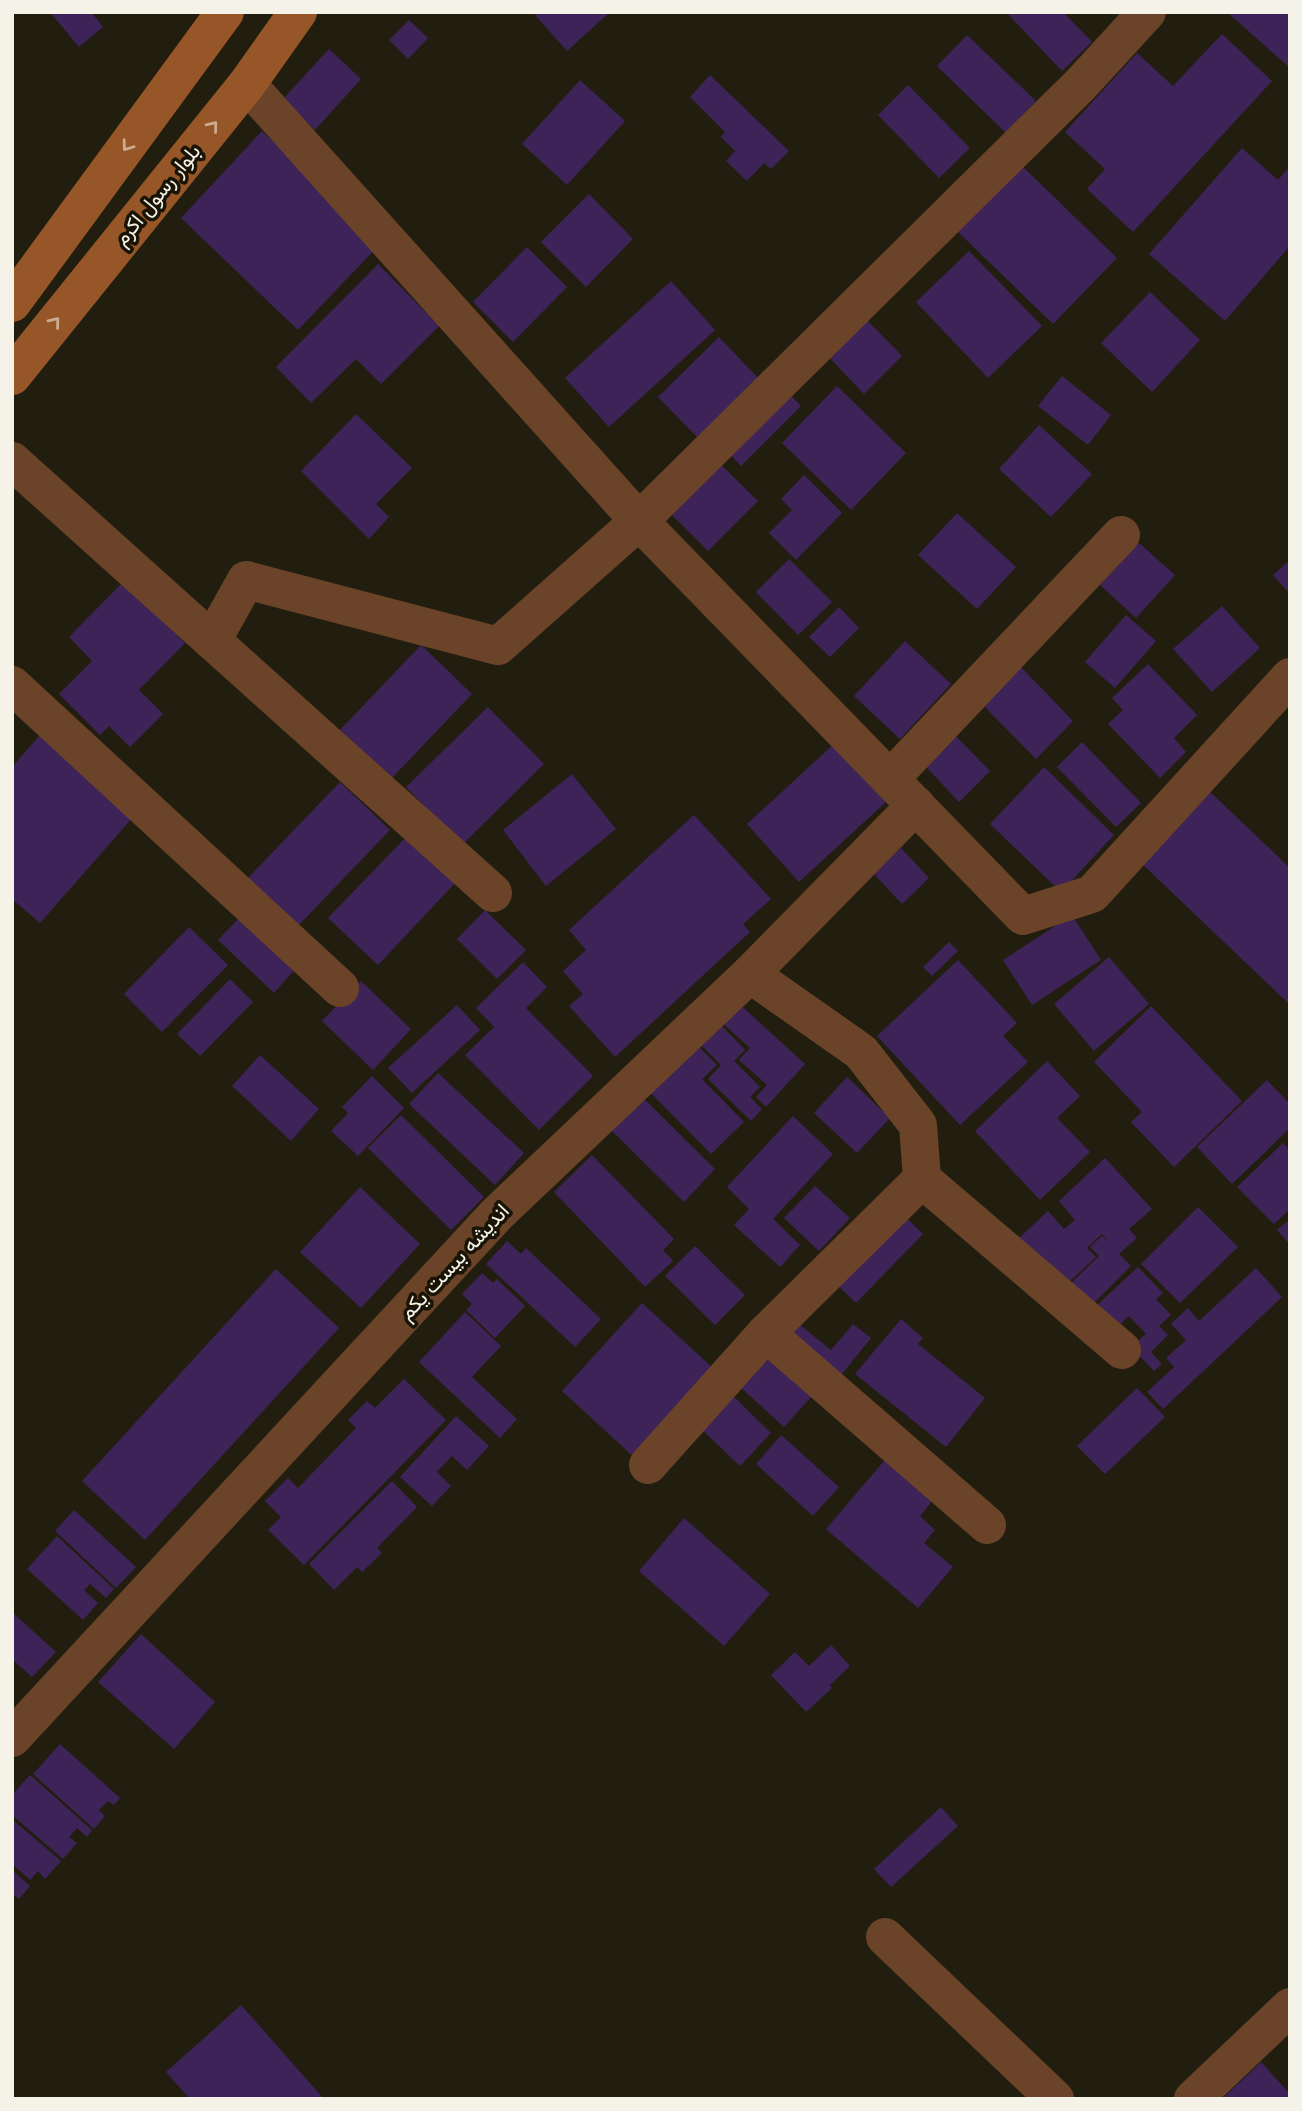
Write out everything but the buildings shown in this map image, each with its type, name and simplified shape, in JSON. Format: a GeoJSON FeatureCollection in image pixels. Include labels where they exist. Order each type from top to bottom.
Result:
{"type":"FeatureCollection","features":[{"type":"Feature","properties":{"kind":"main road"},"geometry":{"type":"LineString","coordinates":[[12,303],[225,12]]}},
{"type":"Feature","properties":{"kind":"main road","name":"بلوار رسول اکرم"},"geometry":{"type":"LineString","coordinates":[[12,376],[247,84],[298,12]]}},
{"type":"Feature","properties":{"kind":"street"},"geometry":{"type":"LineString","coordinates":[[212,641],[246,580],[498,646],[639,521],[1082,83],[1143,13]]}},
{"type":"Feature","properties":{"kind":"street"},"geometry":{"type":"LineString","coordinates":[[247,84],[639,521],[1023,916],[1092,894],[1290,677]]}},
{"type":"Feature","properties":{"kind":"street"},"geometry":{"type":"LineString","coordinates":[[12,461],[493,894]]}},
{"type":"Feature","properties":{"kind":"street","name":"اندیشه بیست یکم"},"geometry":{"type":"LineString","coordinates":[[12,1738],[497,1214],[750,974],[1121,535]]}},
{"type":"Feature","properties":{"kind":"street"},"geometry":{"type":"LineString","coordinates":[[12,685],[340,988]]}},
{"type":"Feature","properties":{"kind":"street"},"geometry":{"type":"LineString","coordinates":[[750,974],[861,1052],[918,1125],[922,1179],[1122,1350]]}},
{"type":"Feature","properties":{"kind":"street"},"geometry":{"type":"LineString","coordinates":[[648,1465],[766,1333],[922,1179]]}},
{"type":"Feature","properties":{"kind":"street"},"geometry":{"type":"LineString","coordinates":[[766,1333],[987,1525]]}},
{"type":"Feature","properties":{"kind":"street"},"geometry":{"type":"LineString","coordinates":[[885,1937],[1055,2099]]}},
{"type":"Feature","properties":{"kind":"street"},"geometry":{"type":"LineString","coordinates":[[1193,2099],[1290,2007]]}}]}
